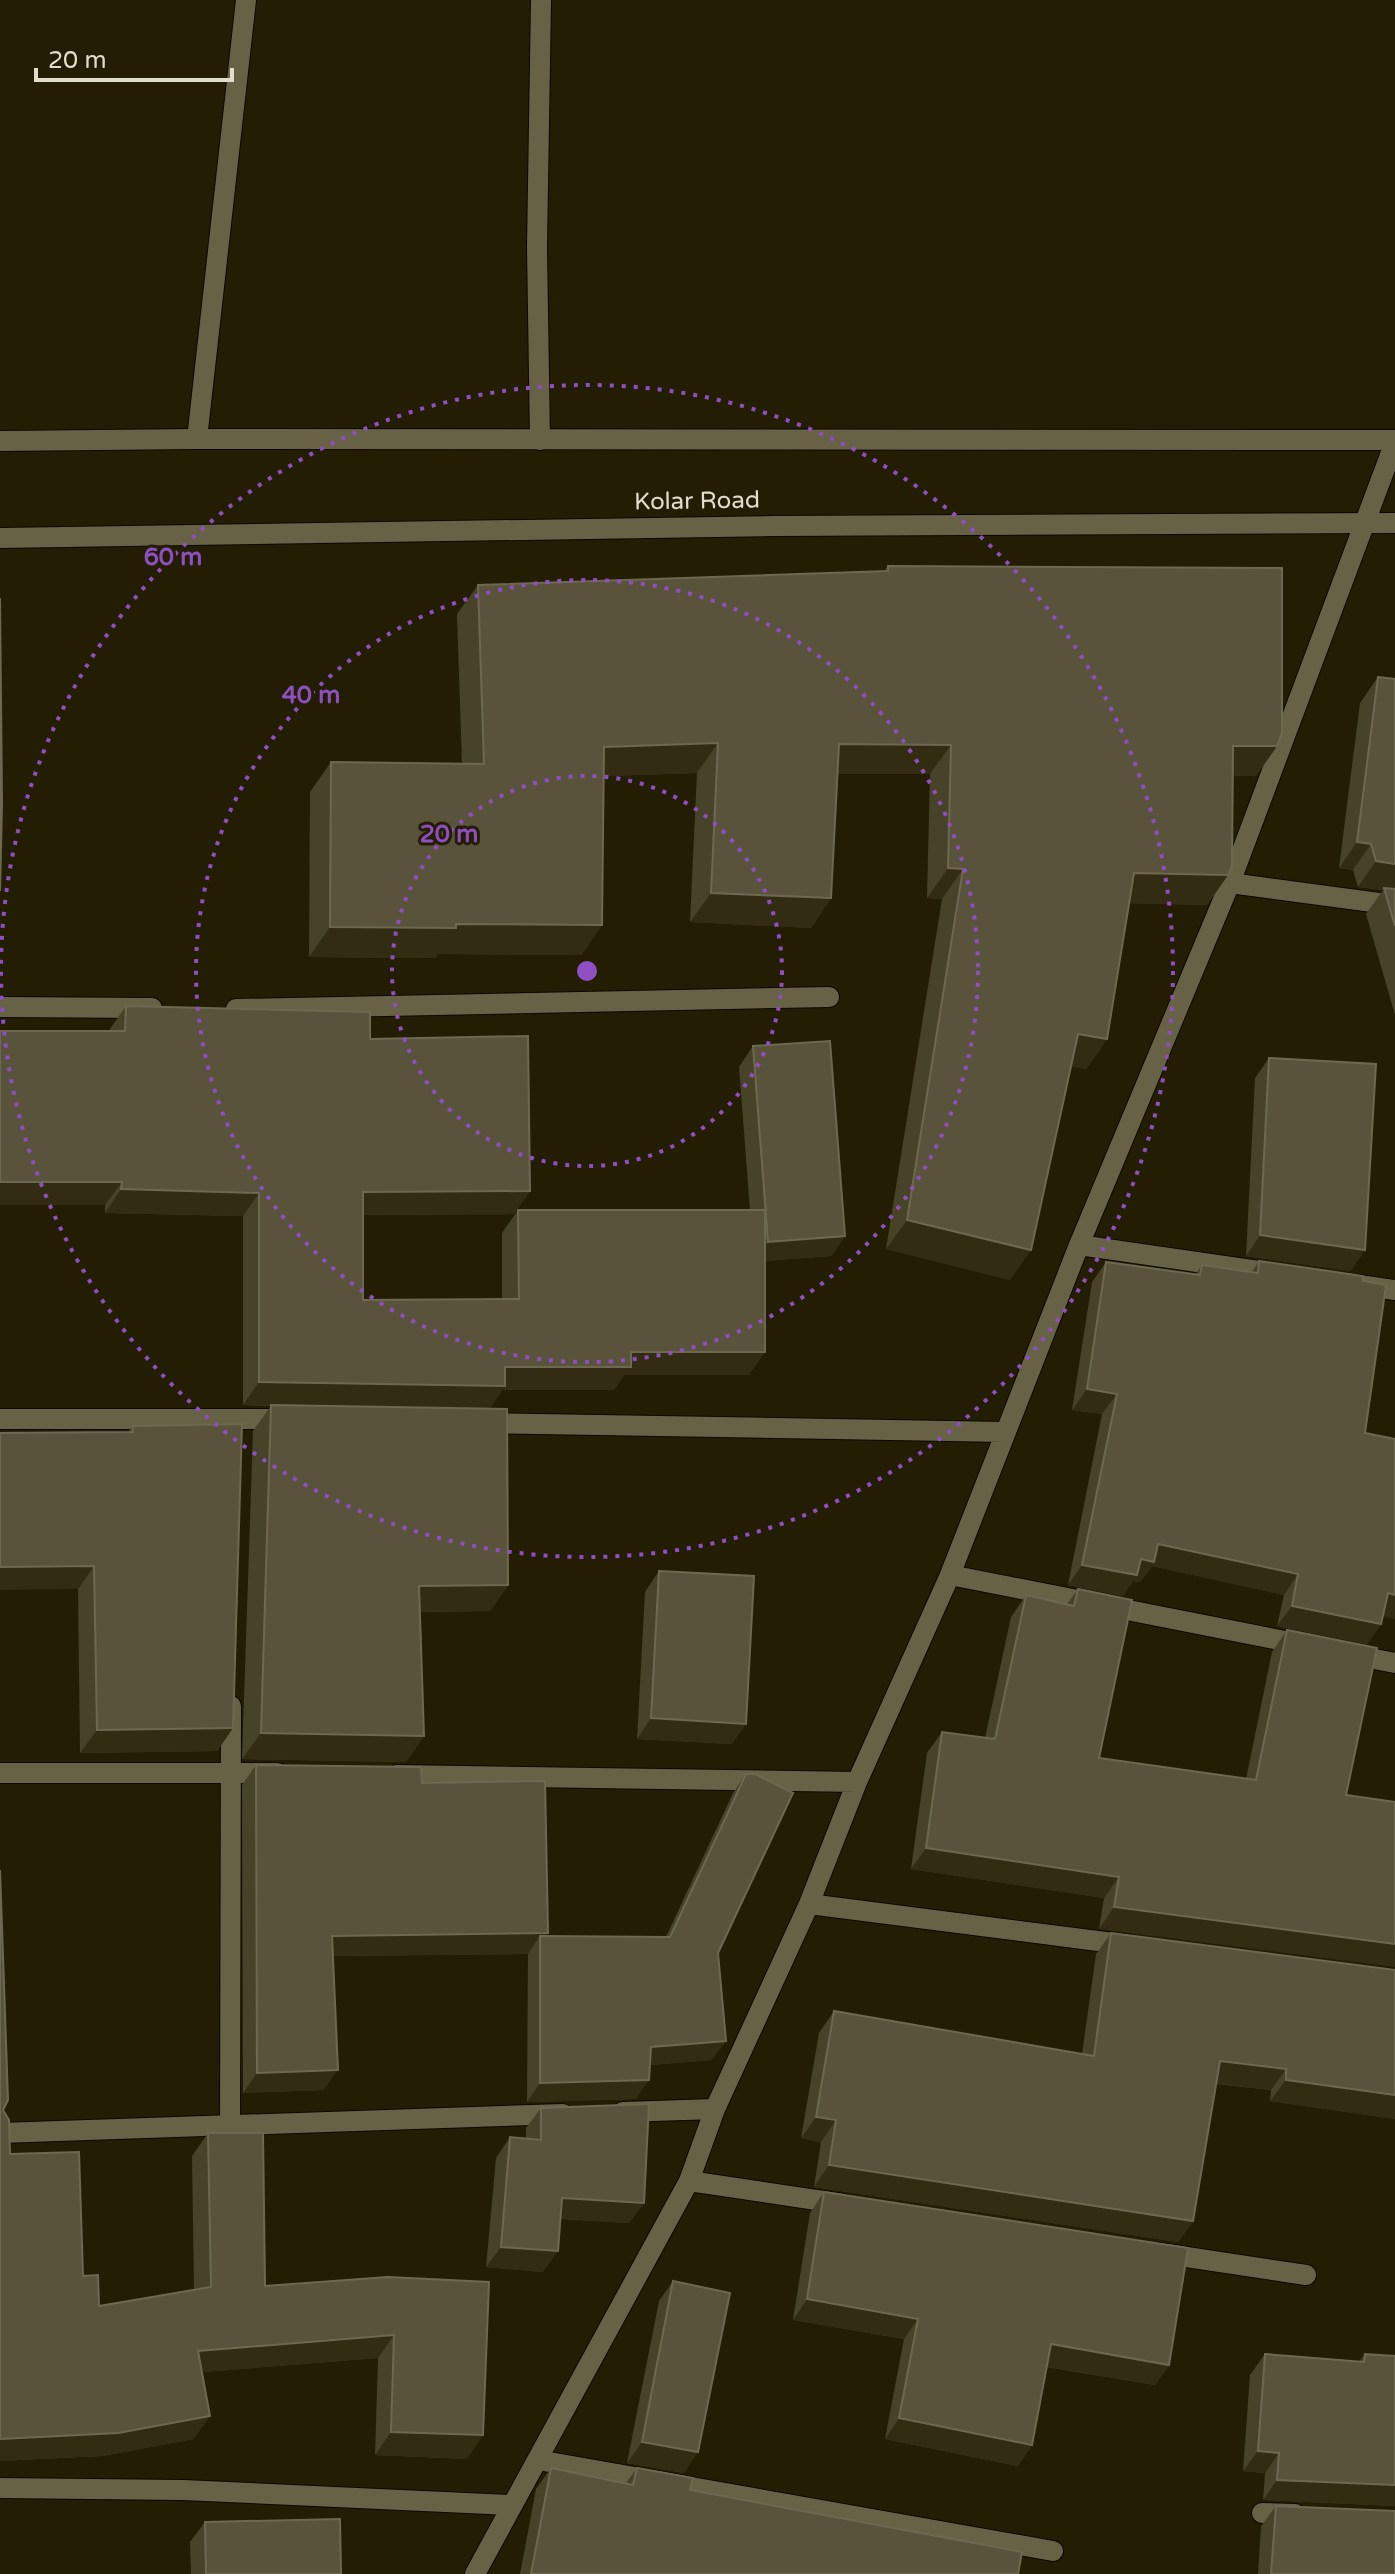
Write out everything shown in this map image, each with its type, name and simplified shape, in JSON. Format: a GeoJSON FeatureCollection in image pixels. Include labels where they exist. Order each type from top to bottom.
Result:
{"type":"FeatureCollection","features":[{"type":"Feature","properties":{"kind":"street"},"geometry":{"type":"LineString","coordinates":[[197,439],[246,0]]}},
{"type":"Feature","properties":{"kind":"street"},"geometry":{"type":"LineString","coordinates":[[540,440],[537,247],[541,0]]}},
{"type":"Feature","properties":{"kind":"street"},"geometry":{"type":"LineString","coordinates":[[0,441],[1395,441],[1230,883],[1079,1245],[950,1575],[857,1782],[809,1904],[715,2109],[689,2181],[475,2574]]}},
{"type":"Feature","properties":{"kind":"street","name":"Kolar Road"},"geometry":{"type":"LineString","coordinates":[[0,538],[775,526],[1395,523]]}},
{"type":"Feature","properties":{"kind":"street"},"geometry":{"type":"LineString","coordinates":[[1230,883],[1395,905]]}},
{"type":"Feature","properties":{"kind":"street"},"geometry":{"type":"LineString","coordinates":[[213,1009],[829,997]]}},
{"type":"Feature","properties":{"kind":"street"},"geometry":{"type":"LineString","coordinates":[[0,1007],[168,1008]]}},
{"type":"Feature","properties":{"kind":"street"},"geometry":{"type":"LineString","coordinates":[[1079,1245],[1300,1276]]}},
{"type":"Feature","properties":{"kind":"street"},"geometry":{"type":"LineString","coordinates":[[1332,1281],[1395,1290]]}},
{"type":"Feature","properties":{"kind":"street"},"geometry":{"type":"LineString","coordinates":[[0,1419],[240,1426],[304,1419]]}},
{"type":"Feature","properties":{"kind":"street"},"geometry":{"type":"LineString","coordinates":[[463,1422],[1005,1432]]}},
{"type":"Feature","properties":{"kind":"street"},"geometry":{"type":"LineString","coordinates":[[950,1575],[1395,1663]]}},
{"type":"Feature","properties":{"kind":"street"},"geometry":{"type":"LineString","coordinates":[[230,2125],[229,1772],[232,1680]]}},
{"type":"Feature","properties":{"kind":"street"},"geometry":{"type":"LineString","coordinates":[[0,1773],[292,1773]]}},
{"type":"Feature","properties":{"kind":"street"},"geometry":{"type":"LineString","coordinates":[[371,1775],[857,1782]]}},
{"type":"Feature","properties":{"kind":"street"},"geometry":{"type":"LineString","coordinates":[[809,1904],[1141,1947]]}},
{"type":"Feature","properties":{"kind":"street"},"geometry":{"type":"LineString","coordinates":[[0,2133],[715,2109]]}},
{"type":"Feature","properties":{"kind":"street"},"geometry":{"type":"LineString","coordinates":[[689,2181],[859,2207]]}},
{"type":"Feature","properties":{"kind":"street"},"geometry":{"type":"LineString","coordinates":[[1136,2249],[1306,2275]]}},
{"type":"Feature","properties":{"kind":"street"},"geometry":{"type":"LineString","coordinates":[[538,2460],[1053,2551]]}},
{"type":"Feature","properties":{"kind":"street"},"geometry":{"type":"LineString","coordinates":[[0,2488],[183,2490],[512,2505]]}},
{"type":"Feature","properties":{"kind":"street"},"geometry":{"type":"LineString","coordinates":[[1262,2513],[1321,2516]]}},
{"type":"Feature","properties":{"kind":"building"},"geometry":{"type":"Polygon","coordinates":[[[888,566],[1282,568],[1282,733],[1277,746],[1233,746],[1232,866],[1228,875],[1134,873],[1107,1039],[1078,1034],[1031,1250],[907,1220],[963,869],[948,868],[951,745],[839,744],[831,898],[711,893],[718,743],[604,747],[602,925],[330,927],[331,762],[484,764],[478,585],[888,571],[888,566]]]}},
{"type":"Feature","properties":{"kind":"building"},"geometry":{"type":"Polygon","coordinates":[[[0,598],[2,804],[0,891],[0,598]]]}},
{"type":"Feature","properties":{"kind":"building"},"geometry":{"type":"Polygon","coordinates":[[[1378,677],[1395,679],[1395,864],[1376,861],[1371,844],[1357,842],[1378,677]]]}},
{"type":"Feature","properties":{"kind":"building"},"geometry":{"type":"Polygon","coordinates":[[[1384,888],[1395,889],[1395,926],[1384,888]]]}},
{"type":"Feature","properties":{"kind":"building"},"geometry":{"type":"Polygon","coordinates":[[[126,1006],[370,1012],[370,1039],[528,1036],[530,1191],[363,1192],[363,1300],[519,1299],[518,1210],[765,1210],[765,1352],[631,1352],[631,1367],[505,1367],[505,1386],[259,1382],[259,1193],[121,1189],[122,1182],[0,1182],[0,1031],[125,1031],[126,1006]]]}},
{"type":"Feature","properties":{"kind":"building"},"geometry":{"type":"Polygon","coordinates":[[[830,1041],[845,1236],[768,1242],[753,1046],[830,1041]]]}},
{"type":"Feature","properties":{"kind":"building"},"geometry":{"type":"Polygon","coordinates":[[[1269,1058],[1376,1064],[1365,1250],[1260,1235],[1269,1058]]]}},
{"type":"Feature","properties":{"kind":"building"},"geometry":{"type":"Polygon","coordinates":[[[1259,1261],[1363,1276],[1363,1281],[1386,1285],[1365,1433],[1395,1439],[1395,1595],[1388,1593],[1381,1624],[1292,1606],[1298,1574],[1158,1544],[1154,1562],[1141,1559],[1137,1575],[1082,1565],[1117,1394],[1087,1389],[1106,1262],[1200,1275],[1202,1265],[1258,1273],[1259,1261]]]}},
{"type":"Feature","properties":{"kind":"building"},"geometry":{"type":"Polygon","coordinates":[[[271,1405],[507,1409],[508,1585],[419,1586],[424,1736],[261,1733],[271,1405]]]}},
{"type":"Feature","properties":{"kind":"building"},"geometry":{"type":"Polygon","coordinates":[[[242,1424],[233,1728],[97,1730],[94,1566],[0,1567],[0,1433],[133,1432],[132,1426],[242,1424]]]}},
{"type":"Feature","properties":{"kind":"building"},"geometry":{"type":"Polygon","coordinates":[[[659,1571],[754,1576],[746,1724],[651,1718],[659,1571]]]}},
{"type":"Feature","properties":{"kind":"building"},"geometry":{"type":"Polygon","coordinates":[[[1078,1589],[1132,1600],[1099,1758],[1256,1780],[1287,1630],[1377,1648],[1346,1795],[1395,1802],[1395,1944],[1114,1907],[1119,1877],[926,1848],[942,1732],[995,1739],[1026,1595],[1074,1606],[1078,1589]]]}},
{"type":"Feature","properties":{"kind":"building"},"geometry":{"type":"Polygon","coordinates":[[[256,1765],[421,1767],[422,1783],[545,1781],[548,1933],[332,1936],[338,2070],[257,2073],[256,1765]]]}},
{"type":"Feature","properties":{"kind":"building"},"geometry":{"type":"Polygon","coordinates":[[[746,1774],[755,1774],[793,1793],[718,1953],[726,2041],[651,2047],[649,2080],[540,2083],[540,1936],[670,1937],[746,1774]]]}},
{"type":"Feature","properties":{"kind":"building"},"geometry":{"type":"Polygon","coordinates":[[[0,1870],[8,2100],[3,2110],[9,2120],[10,2154],[79,2152],[83,2276],[98,2275],[99,2306],[211,2287],[208,2133],[263,2133],[265,2286],[388,2277],[489,2282],[483,2435],[391,2432],[394,2335],[198,2351],[210,2416],[118,2433],[0,2439],[0,1870]]]}},
{"type":"Feature","properties":{"kind":"building"},"geometry":{"type":"Polygon","coordinates":[[[1111,1933],[1395,1970],[1395,2095],[1286,2080],[1286,2069],[1220,2061],[1193,2221],[829,2165],[836,2120],[816,2117],[834,2011],[1094,2056],[1111,1933]]]}},
{"type":"Feature","properties":{"kind":"building"},"geometry":{"type":"Polygon","coordinates":[[[649,2104],[644,2203],[562,2198],[558,2251],[501,2247],[510,2137],[541,2140],[541,2108],[649,2104]]]}},
{"type":"Feature","properties":{"kind":"building"},"geometry":{"type":"Polygon","coordinates":[[[824,2192],[1188,2248],[1169,2365],[1051,2344],[1032,2445],[899,2418],[918,2319],[807,2299],[824,2192]]]}},
{"type":"Feature","properties":{"kind":"building"},"geometry":{"type":"Polygon","coordinates":[[[673,2281],[730,2293],[698,2452],[642,2442],[673,2281]]]}},
{"type":"Feature","properties":{"kind":"building"},"geometry":{"type":"Polygon","coordinates":[[[1265,2354],[1364,2362],[1365,2354],[1395,2356],[1395,2485],[1277,2480],[1279,2453],[1258,2451],[1265,2354]]]}},
{"type":"Feature","properties":{"kind":"building"},"geometry":{"type":"Polygon","coordinates":[[[551,2468],[633,2485],[637,2468],[693,2478],[690,2490],[1022,2552],[1018,2574],[531,2574],[551,2468]]]}},
{"type":"Feature","properties":{"kind":"building"},"geometry":{"type":"Polygon","coordinates":[[[1276,2506],[1395,2511],[1395,2574],[1271,2574],[1276,2506]]]}},
{"type":"Feature","properties":{"kind":"building"},"geometry":{"type":"Polygon","coordinates":[[[340,2519],[341,2574],[206,2574],[205,2522],[340,2519]]]}}]}
